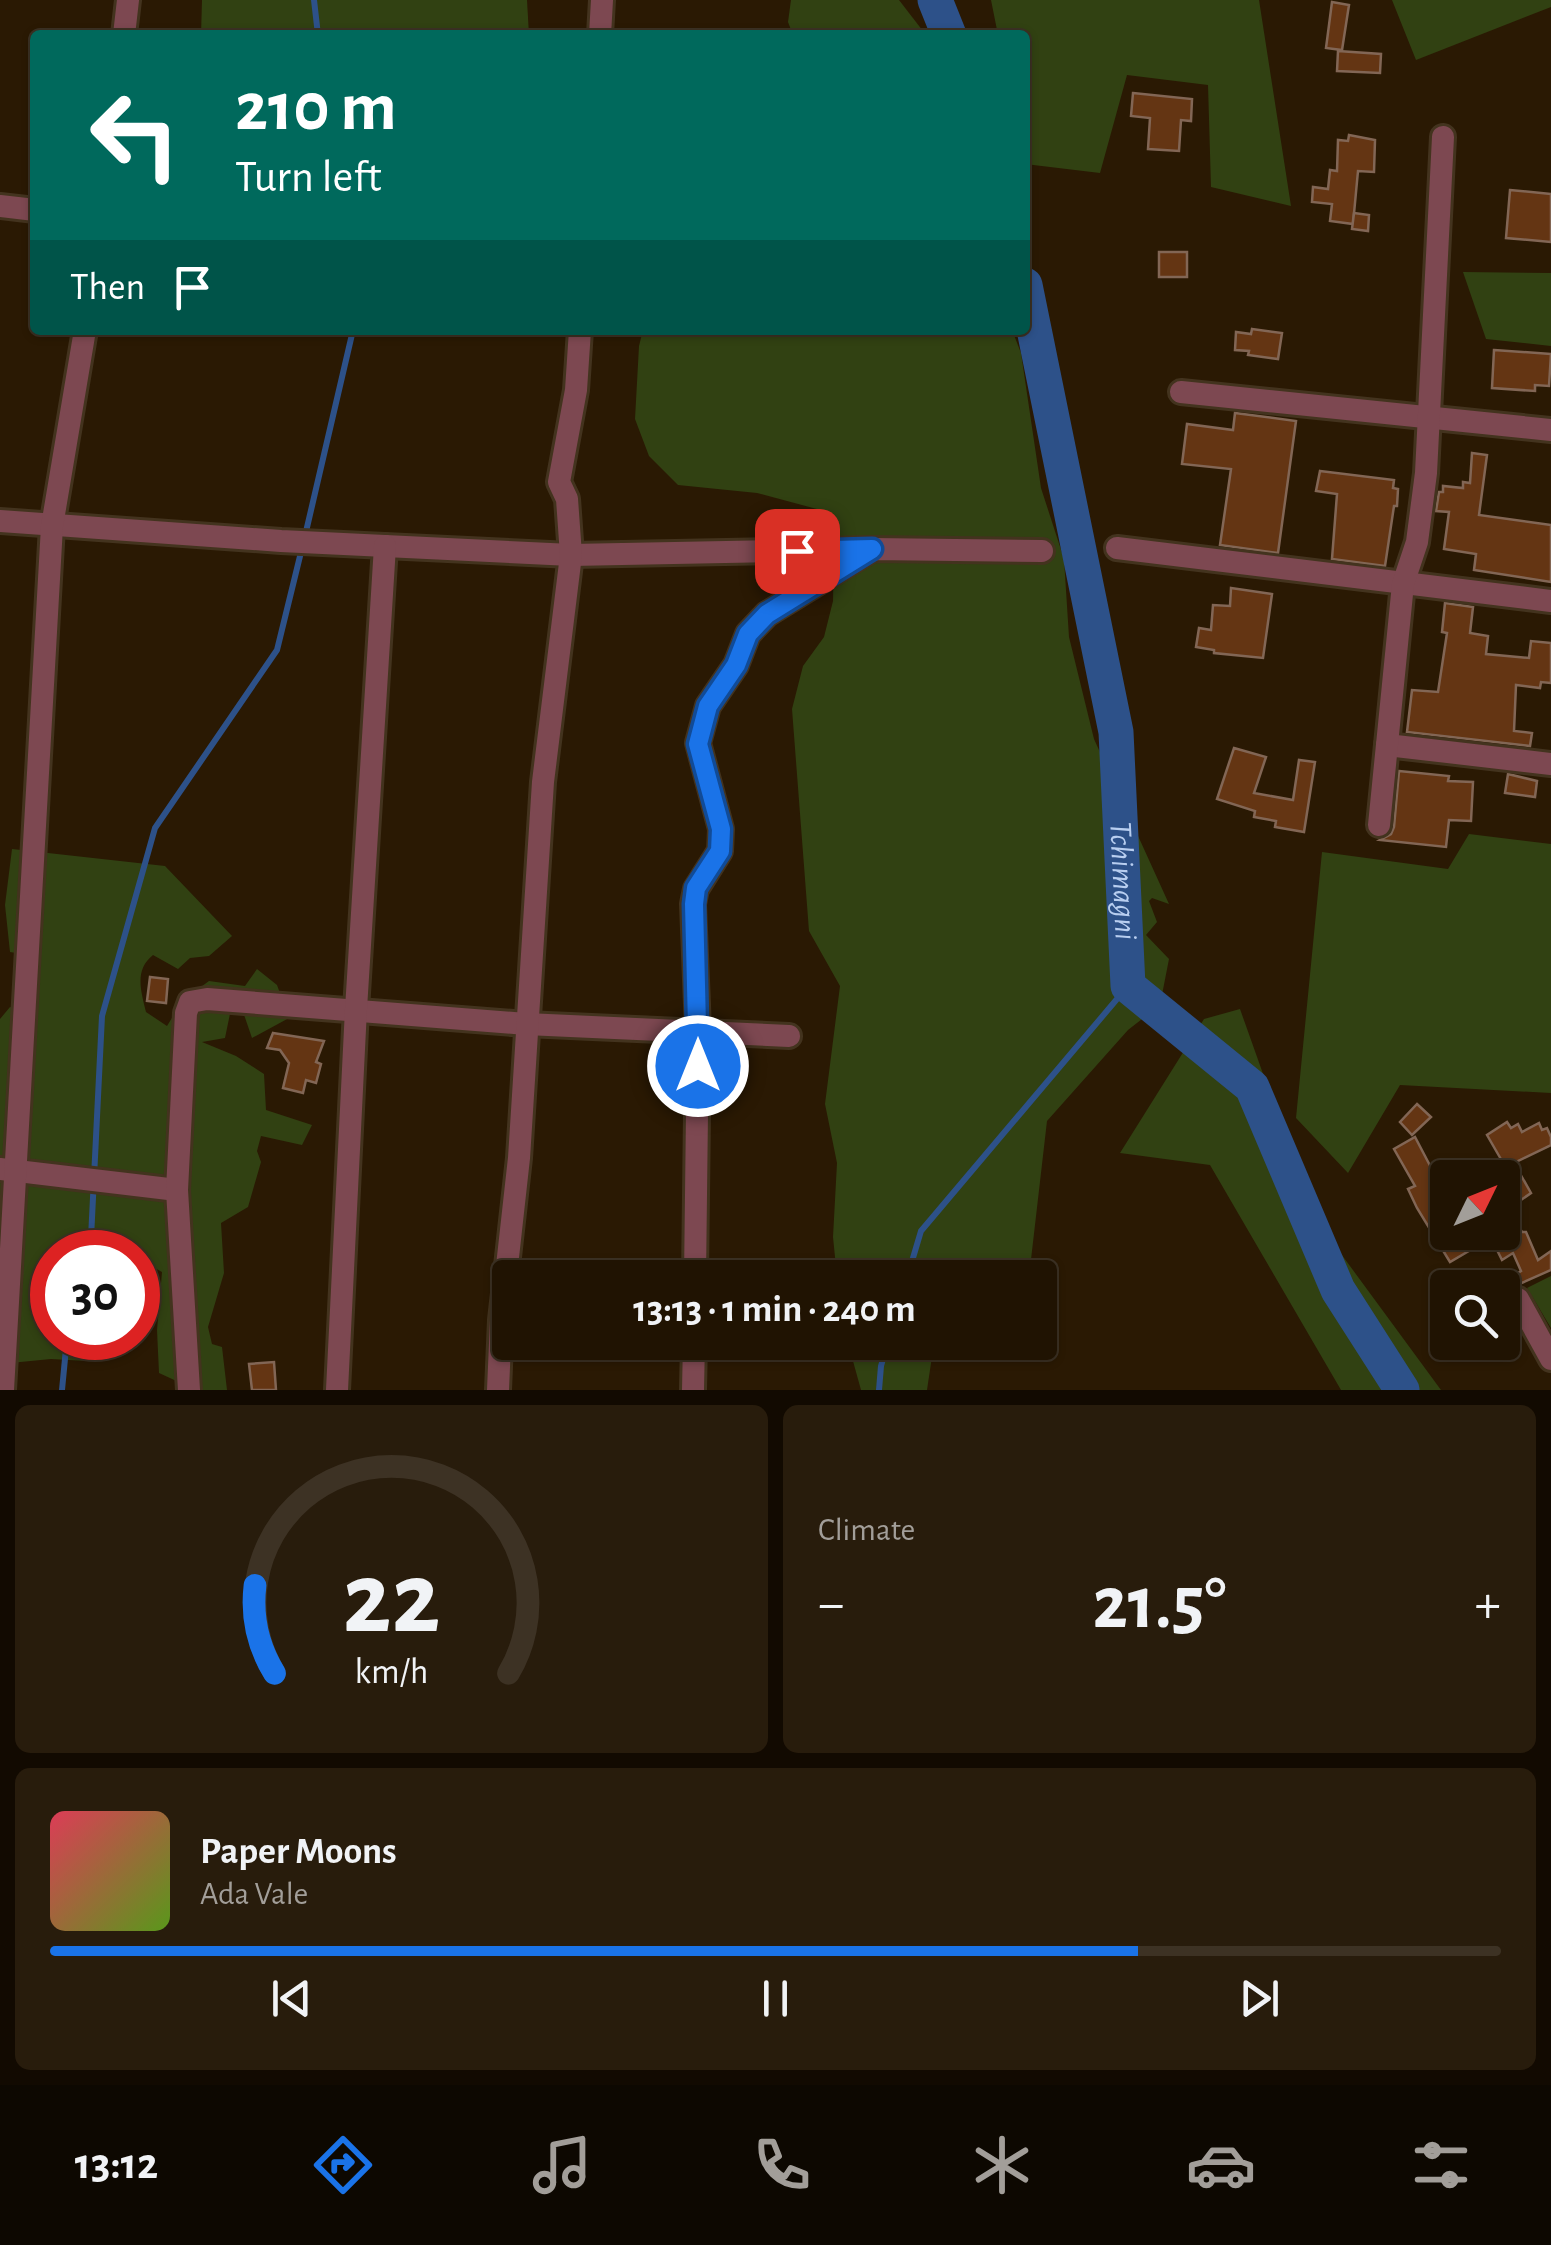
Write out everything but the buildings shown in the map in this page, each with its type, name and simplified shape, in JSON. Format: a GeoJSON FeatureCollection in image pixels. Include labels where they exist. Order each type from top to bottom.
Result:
{"type":"FeatureCollection","features":[{"type":"Feature","properties":{"kind":"street"},"geometry":{"type":"LineString","coordinates":[[125,30],[128,0]]}},
{"type":"Feature","properties":{"kind":"street"},"geometry":{"type":"LineString","coordinates":[[600,30],[602,0]]}},
{"type":"Feature","properties":{"kind":"street"},"geometry":{"type":"LineString","coordinates":[[1379,825],[1403,584],[1417,542],[1426,474],[1443,137]]}},
{"type":"Feature","properties":{"kind":"street"},"geometry":{"type":"LineString","coordinates":[[0,206],[30,209]]}},
{"type":"Feature","properties":{"kind":"street"},"geometry":{"type":"LineString","coordinates":[[3,1390],[8,1170],[52,526],[83,335]]}},
{"type":"Feature","properties":{"kind":"street"},"geometry":{"type":"LineString","coordinates":[[498,1390],[519,1158],[543,782],[571,555],[568,499],[560,482],[576,390],[580,335]]}},
{"type":"Feature","properties":{"kind":"street"},"geometry":{"type":"LineString","coordinates":[[1181,392],[1551,430]]}},
{"type":"Feature","properties":{"kind":"street"},"geometry":{"type":"LineString","coordinates":[[0,521],[571,555],[872,549],[1042,552]]}},
{"type":"Feature","properties":{"kind":"street"},"geometry":{"type":"LineString","coordinates":[[337,1390],[385,546]]}},
{"type":"Feature","properties":{"kind":"street"},"geometry":{"type":"LineString","coordinates":[[1118,548],[1551,602]]}},
{"type":"Feature","properties":{"kind":"street"},"geometry":{"type":"LineString","coordinates":[[694,1260],[698,1030],[694,904],[696,888],[720,851],[721,829],[698,744],[703,719],[736,665],[748,634],[767,614],[872,549]]}},
{"type":"Feature","properties":{"kind":"street"},"geometry":{"type":"LineString","coordinates":[[1388,745],[1551,764]]}},
{"type":"Feature","properties":{"kind":"street"},"geometry":{"type":"LineString","coordinates":[[190,1390],[177,1190],[186,1013],[190,1002],[789,1036]]}},
{"type":"Feature","properties":{"kind":"street"},"geometry":{"type":"LineString","coordinates":[[8,1170],[177,1190]]}},
{"type":"Feature","properties":{"kind":"street"},"geometry":{"type":"LineString","coordinates":[[1520,1303],[1551,1359]]}},
{"type":"Feature","properties":{"kind":"street"},"geometry":{"type":"LineString","coordinates":[[693,1390],[694,1360]]}},
{"type":"Feature","properties":{"kind":"green space"},"geometry":{"type":"Polygon","coordinates":[[[202,0],[527,0],[529,30],[201,30],[202,0]]]}},
{"type":"Feature","properties":{"kind":"green space"},"geometry":{"type":"Polygon","coordinates":[[[791,0],[899,0],[922,30],[791,30],[788,22],[791,0]]]}},
{"type":"Feature","properties":{"kind":"green space"},"geometry":{"type":"Polygon","coordinates":[[[991,0],[1259,0],[1291,206],[1211,187],[1208,85],[1127,75],[1100,173],[1030,165],[1030,30],[997,30],[991,0]]]}},
{"type":"Feature","properties":{"kind":"green space"},"geometry":{"type":"Polygon","coordinates":[[[1392,0],[1551,0],[1551,7],[1416,60],[1392,0]]]}},
{"type":"Feature","properties":{"kind":"green space"},"geometry":{"type":"Polygon","coordinates":[[[1463,272],[1551,273],[1551,346],[1486,339],[1463,272]]]}},
{"type":"Feature","properties":{"kind":"green space"},"geometry":{"type":"Polygon","coordinates":[[[642,335],[1014,335],[1021,353],[1041,488],[1064,559],[1069,637],[1094,739],[1169,904],[1152,898],[1149,901],[1157,922],[1146,935],[1169,959],[1160,1005],[1128,1030],[1047,1121],[1031,1260],[835,1260],[837,1163],[825,1104],[840,986],[809,931],[792,709],[803,666],[824,637],[833,601],[834,548],[828,512],[757,493],[678,485],[649,456],[635,419],[642,335]]]}},
{"type":"Feature","properties":{"kind":"green space"},"geometry":{"type":"Polygon","coordinates":[[[1469,834],[1551,844],[1551,1093],[1400,1085],[1348,1173],[1296,1118],[1322,852],[1448,869],[1469,834]]]}},
{"type":"Feature","properties":{"kind":"green space"},"geometry":{"type":"Polygon","coordinates":[[[12,849],[165,866],[232,936],[209,956],[190,958],[178,969],[153,955],[143,967],[140,981],[146,1012],[167,1026],[183,1000],[209,981],[245,986],[257,969],[277,985],[289,1018],[252,1038],[241,1006],[231,1009],[225,1038],[202,1042],[236,1056],[264,1074],[266,1110],[312,1125],[302,1145],[261,1136],[257,1151],[261,1162],[248,1207],[221,1223],[224,1273],[208,1327],[212,1344],[222,1347],[227,1390],[196,1390],[159,1373],[160,1230],[30,1230],[30,1360],[41,1360],[0,1364],[0,1019],[10,1007],[34,1013],[40,957],[10,952],[5,905],[12,849]]]}},
{"type":"Feature","properties":{"kind":"green space"},"geometry":{"type":"Polygon","coordinates":[[[1240,1009],[1314,1217],[1441,1390],[1341,1390],[1210,1165],[1120,1153],[1204,1019],[1240,1009]]]}},
{"type":"Feature","properties":{"kind":"green space"},"geometry":{"type":"Polygon","coordinates":[[[1551,1276],[1551,1328],[1527,1288],[1551,1276]]]}},
{"type":"Feature","properties":{"kind":"green space"},"geometry":{"type":"Polygon","coordinates":[[[853,1360],[931,1360],[927,1390],[861,1390],[853,1360]]]}},
{"type":"Feature","properties":{"kind":"waterway"},"geometry":{"type":"LineString","coordinates":[[314,0],[317,30]]}},
{"type":"Feature","properties":{"kind":"waterway","name":"Tchimagni"},"geometry":{"type":"LineString","coordinates":[[935,0],[947,30]]}},
{"type":"Feature","properties":{"kind":"waterway","name":"Tchimagni"},"geometry":{"type":"LineString","coordinates":[[1030,310],[1116,732],[1128,986],[1252,1087],[1338,1290],[1402,1390]]}},
{"type":"Feature","properties":{"kind":"waterway"},"geometry":{"type":"LineString","coordinates":[[305,536],[352,335]]}},
{"type":"Feature","properties":{"kind":"waterway"},"geometry":{"type":"LineString","coordinates":[[91,1230],[102,1016],[155,828],[277,650],[302,548]]}},
{"type":"Feature","properties":{"kind":"waterway"},"geometry":{"type":"LineString","coordinates":[[912,1260],[921,1231],[1128,986]]}},
{"type":"Feature","properties":{"kind":"waterway"},"geometry":{"type":"LineString","coordinates":[[62,1390],[65,1360]]}},
{"type":"Feature","properties":{"kind":"waterway"},"geometry":{"type":"LineString","coordinates":[[879,1390],[883,1360]]}},
{"type":"Feature","properties":{"kind":"route"},"geometry":{"type":"LineString","coordinates":[[698,1066],[694,904],[696,888],[720,851],[721,829],[698,744],[703,719],[736,665],[748,634],[767,614],[872,549],[797,551]]}}]}
